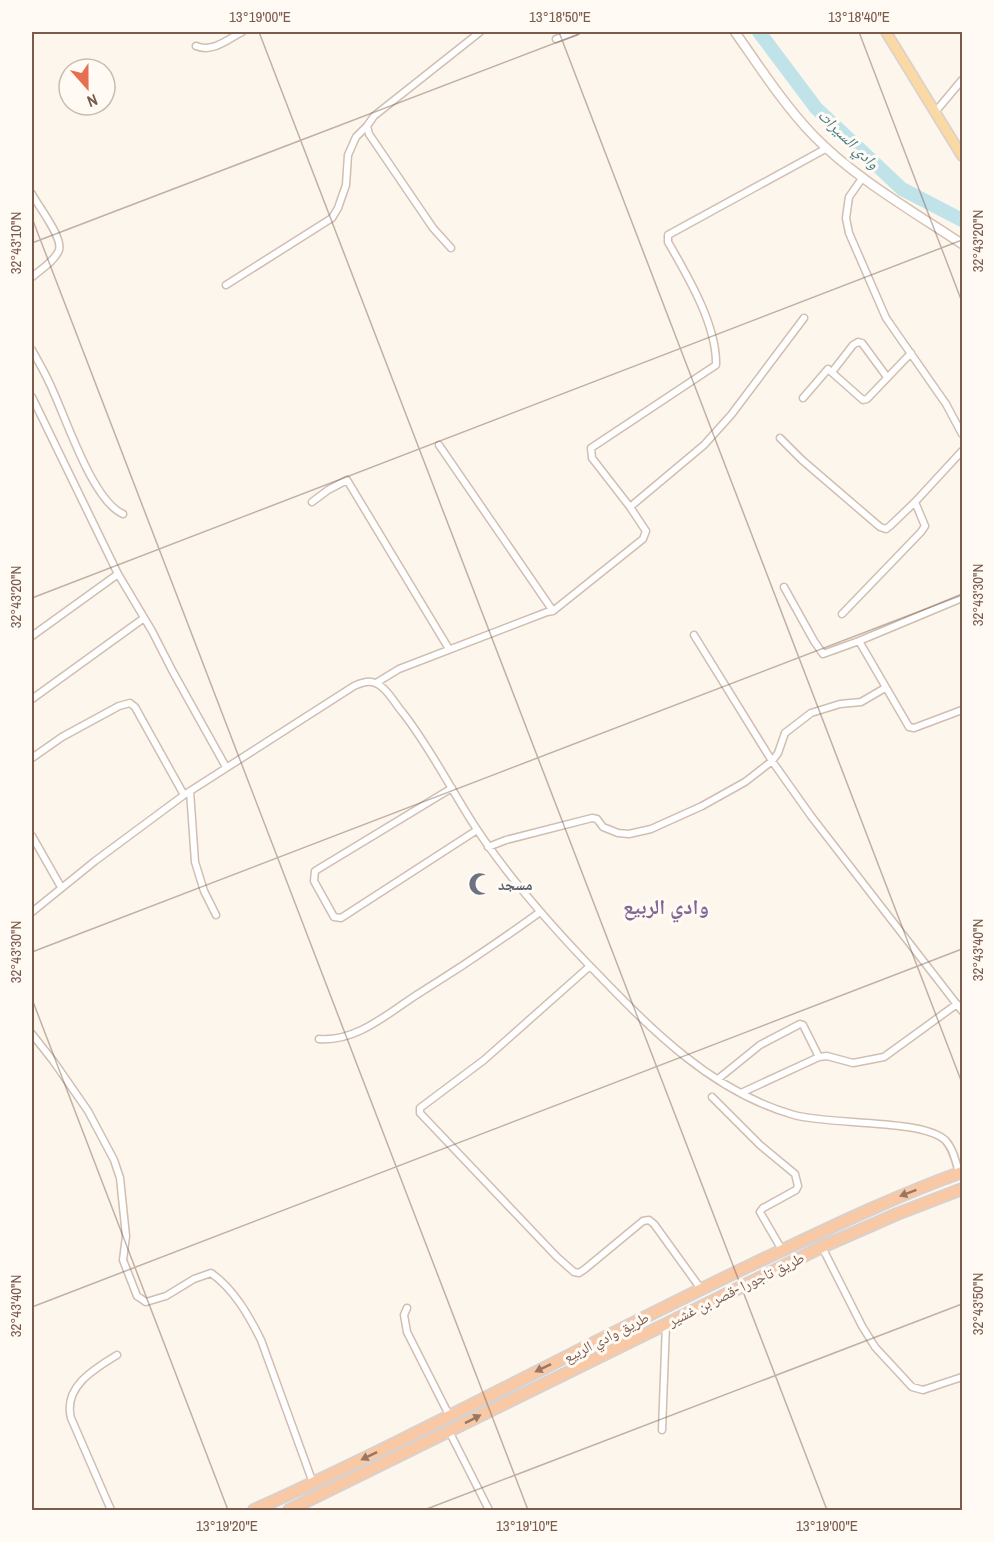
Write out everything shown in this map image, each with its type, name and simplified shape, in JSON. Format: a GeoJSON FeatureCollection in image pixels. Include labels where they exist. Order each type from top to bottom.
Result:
{"type":"FeatureCollection","features":[{"type":"Feature","properties":{"kind":"highway","name":"طريق وادي الربيع"},"geometry":{"type":"LineString","coordinates":[[254,1510],[313,1484],[450,1417],[782,1250],[893,1198],[961,1172]]}},
{"type":"Feature","properties":{"kind":"highway","name":"طريق تاجورا -قصر بن غشير"},"geometry":{"type":"LineString","coordinates":[[289,1510],[822,1247],[897,1214],[963,1189]]}},
{"type":"Feature","properties":{"kind":"main road"},"geometry":{"type":"LineString","coordinates":[[735,32],[802,123],[826,148],[863,177],[963,244]]}},
{"type":"Feature","properties":{"kind":"main road"},"geometry":{"type":"LineString","coordinates":[[886,32],[963,156]]}},
{"type":"Feature","properties":{"kind":"street"},"geometry":{"type":"LineString","coordinates":[[196,46],[205,48],[215,46],[242,32]]}},
{"type":"Feature","properties":{"kind":"street"},"geometry":{"type":"LineString","coordinates":[[226,285],[332,218],[346,185],[348,155],[357,137],[374,116],[480,32]]}},
{"type":"Feature","properties":{"kind":"street"},"geometry":{"type":"LineString","coordinates":[[556,39],[575,32]]}},
{"type":"Feature","properties":{"kind":"street"},"geometry":{"type":"LineString","coordinates":[[936,111],[963,80]]}},
{"type":"Feature","properties":{"kind":"street"},"geometry":{"type":"LineString","coordinates":[[367,126],[375,144],[433,228],[451,248]]}},
{"type":"Feature","properties":{"kind":"street"},"geometry":{"type":"LineString","coordinates":[[376,683],[386,675],[449,649],[552,611],[646,535],[646,531],[630,507],[592,458],[591,448],[716,364],[711,332],[693,284],[668,242],[668,235],[826,148]]}},
{"type":"Feature","properties":{"kind":"street"},"geometry":{"type":"LineString","coordinates":[[863,177],[849,197],[846,218],[849,233],[886,318],[946,404],[963,434]]}},
{"type":"Feature","properties":{"kind":"street"},"geometry":{"type":"LineString","coordinates":[[32,194],[55,232],[59,245],[54,257],[32,277]]}},
{"type":"Feature","properties":{"kind":"street"},"geometry":{"type":"LineString","coordinates":[[630,507],[704,445],[731,415],[804,318]]}},
{"type":"Feature","properties":{"kind":"street"},"geometry":{"type":"LineString","coordinates":[[832,372],[858,342],[862,343],[887,377]]}},
{"type":"Feature","properties":{"kind":"street"},"geometry":{"type":"LineString","coordinates":[[32,350],[51,386],[88,470],[110,506],[123,514]]}},
{"type":"Feature","properties":{"kind":"street"},"geometry":{"type":"LineString","coordinates":[[803,398],[828,369],[863,400],[867,399],[911,353]]}},
{"type":"Feature","properties":{"kind":"street"},"geometry":{"type":"LineString","coordinates":[[32,397],[118,574],[226,767]]}},
{"type":"Feature","properties":{"kind":"street"},"geometry":{"type":"LineString","coordinates":[[780,438],[802,460],[880,527],[886,529],[963,451]]}},
{"type":"Feature","properties":{"kind":"street"},"geometry":{"type":"LineString","coordinates":[[439,445],[552,611]]}},
{"type":"Feature","properties":{"kind":"street"},"geometry":{"type":"LineString","coordinates":[[312,502],[347,480],[449,649]]}},
{"type":"Feature","properties":{"kind":"street"},"geometry":{"type":"LineString","coordinates":[[842,614],[925,526],[915,502]]}},
{"type":"Feature","properties":{"kind":"street"},"geometry":{"type":"LineString","coordinates":[[32,636],[118,574]]}},
{"type":"Feature","properties":{"kind":"street"},"geometry":{"type":"LineString","coordinates":[[784,587],[823,654],[963,598]]}},
{"type":"Feature","properties":{"kind":"street"},"geometry":{"type":"LineString","coordinates":[[32,699],[144,618]]}},
{"type":"Feature","properties":{"kind":"street"},"geometry":{"type":"LineString","coordinates":[[694,635],[772,761],[818,826],[963,1011]]}},
{"type":"Feature","properties":{"kind":"street"},"geometry":{"type":"LineString","coordinates":[[859,641],[909,727],[914,728],[963,710]]}},
{"type":"Feature","properties":{"kind":"street"},"geometry":{"type":"LineString","coordinates":[[32,912],[187,793],[226,767],[354,686],[363,682],[376,683],[385,690],[419,733],[477,830],[515,882],[590,966],[664,1041],[684,1057],[741,1093],[795,1115],[822,1120],[917,1129],[937,1134],[950,1146],[961,1172]]}},
{"type":"Feature","properties":{"kind":"street"},"geometry":{"type":"LineString","coordinates":[[488,847],[506,840],[592,818],[597,819],[603,827],[618,833],[629,834],[651,829],[727,794],[772,761],[778,753],[784,733],[811,713],[840,704],[861,702],[885,688]]}},
{"type":"Feature","properties":{"kind":"street"},"geometry":{"type":"LineString","coordinates":[[32,758],[62,737],[120,706],[130,703],[135,706],[187,793],[195,862],[204,891],[216,915]]}},
{"type":"Feature","properties":{"kind":"street"},"geometry":{"type":"LineString","coordinates":[[452,788],[315,871],[314,881],[334,917],[341,918],[477,830]]}},
{"type":"Feature","properties":{"kind":"street"},"geometry":{"type":"LineString","coordinates":[[32,836],[62,887]]}},
{"type":"Feature","properties":{"kind":"street"},"geometry":{"type":"LineString","coordinates":[[319,1040],[343,1037],[376,1022],[490,948],[540,912]]}},
{"type":"Feature","properties":{"kind":"street"},"geometry":{"type":"LineString","coordinates":[[590,966],[484,1060],[420,1108],[420,1113],[574,1272],[579,1273],[585,1269],[643,1221],[649,1220],[701,1289]]}},
{"type":"Feature","properties":{"kind":"street"},"geometry":{"type":"LineString","coordinates":[[741,1093],[819,1057],[827,1056],[853,1063],[878,1060],[957,1004]]}},
{"type":"Feature","properties":{"kind":"street"},"geometry":{"type":"LineString","coordinates":[[718,1079],[760,1045],[800,1024],[803,1025],[819,1057]]}},
{"type":"Feature","properties":{"kind":"street"},"geometry":{"type":"LineString","coordinates":[[32,1034],[88,1111],[114,1160],[120,1179],[126,1236],[123,1260],[137,1296],[146,1302],[166,1296],[194,1279],[211,1274],[227,1287],[251,1320],[261,1340],[313,1484]]}},
{"type":"Feature","properties":{"kind":"street"},"geometry":{"type":"LineString","coordinates":[[712,1097],[760,1145],[795,1174],[798,1186],[796,1190],[763,1208],[760,1212],[782,1250]]}},
{"type":"Feature","properties":{"kind":"street"},"geometry":{"type":"LineString","coordinates":[[822,1247],[875,1347],[912,1387],[923,1390],[963,1377]]}},
{"type":"Feature","properties":{"kind":"street"},"geometry":{"type":"LineString","coordinates":[[407,1308],[404,1315],[407,1332],[450,1417]]}},
{"type":"Feature","properties":{"kind":"street"},"geometry":{"type":"LineString","coordinates":[[662,1430],[666,1323]]}},
{"type":"Feature","properties":{"kind":"street"},"geometry":{"type":"LineString","coordinates":[[111,1510],[71,1418],[70,1406],[75,1389],[80,1382],[117,1354]]}},
{"type":"Feature","properties":{"kind":"street"},"geometry":{"type":"LineString","coordinates":[[449,1431],[489,1510]]}},
{"type":"Feature","properties":{"kind":"waterway","name":"وادي السيرات"},"geometry":{"type":"LineString","coordinates":[[759,32],[816,108],[902,189],[962,220]]}},
{"type":"Feature","properties":{"kind":"place","name":"مسجد"},"geometry":{"type":"Point","coordinates":[480,884]}},
{"type":"Feature","properties":{"kind":"district","name":"وادي الربيع"},"geometry":{"type":"Point","coordinates":[666,906]}}]}
